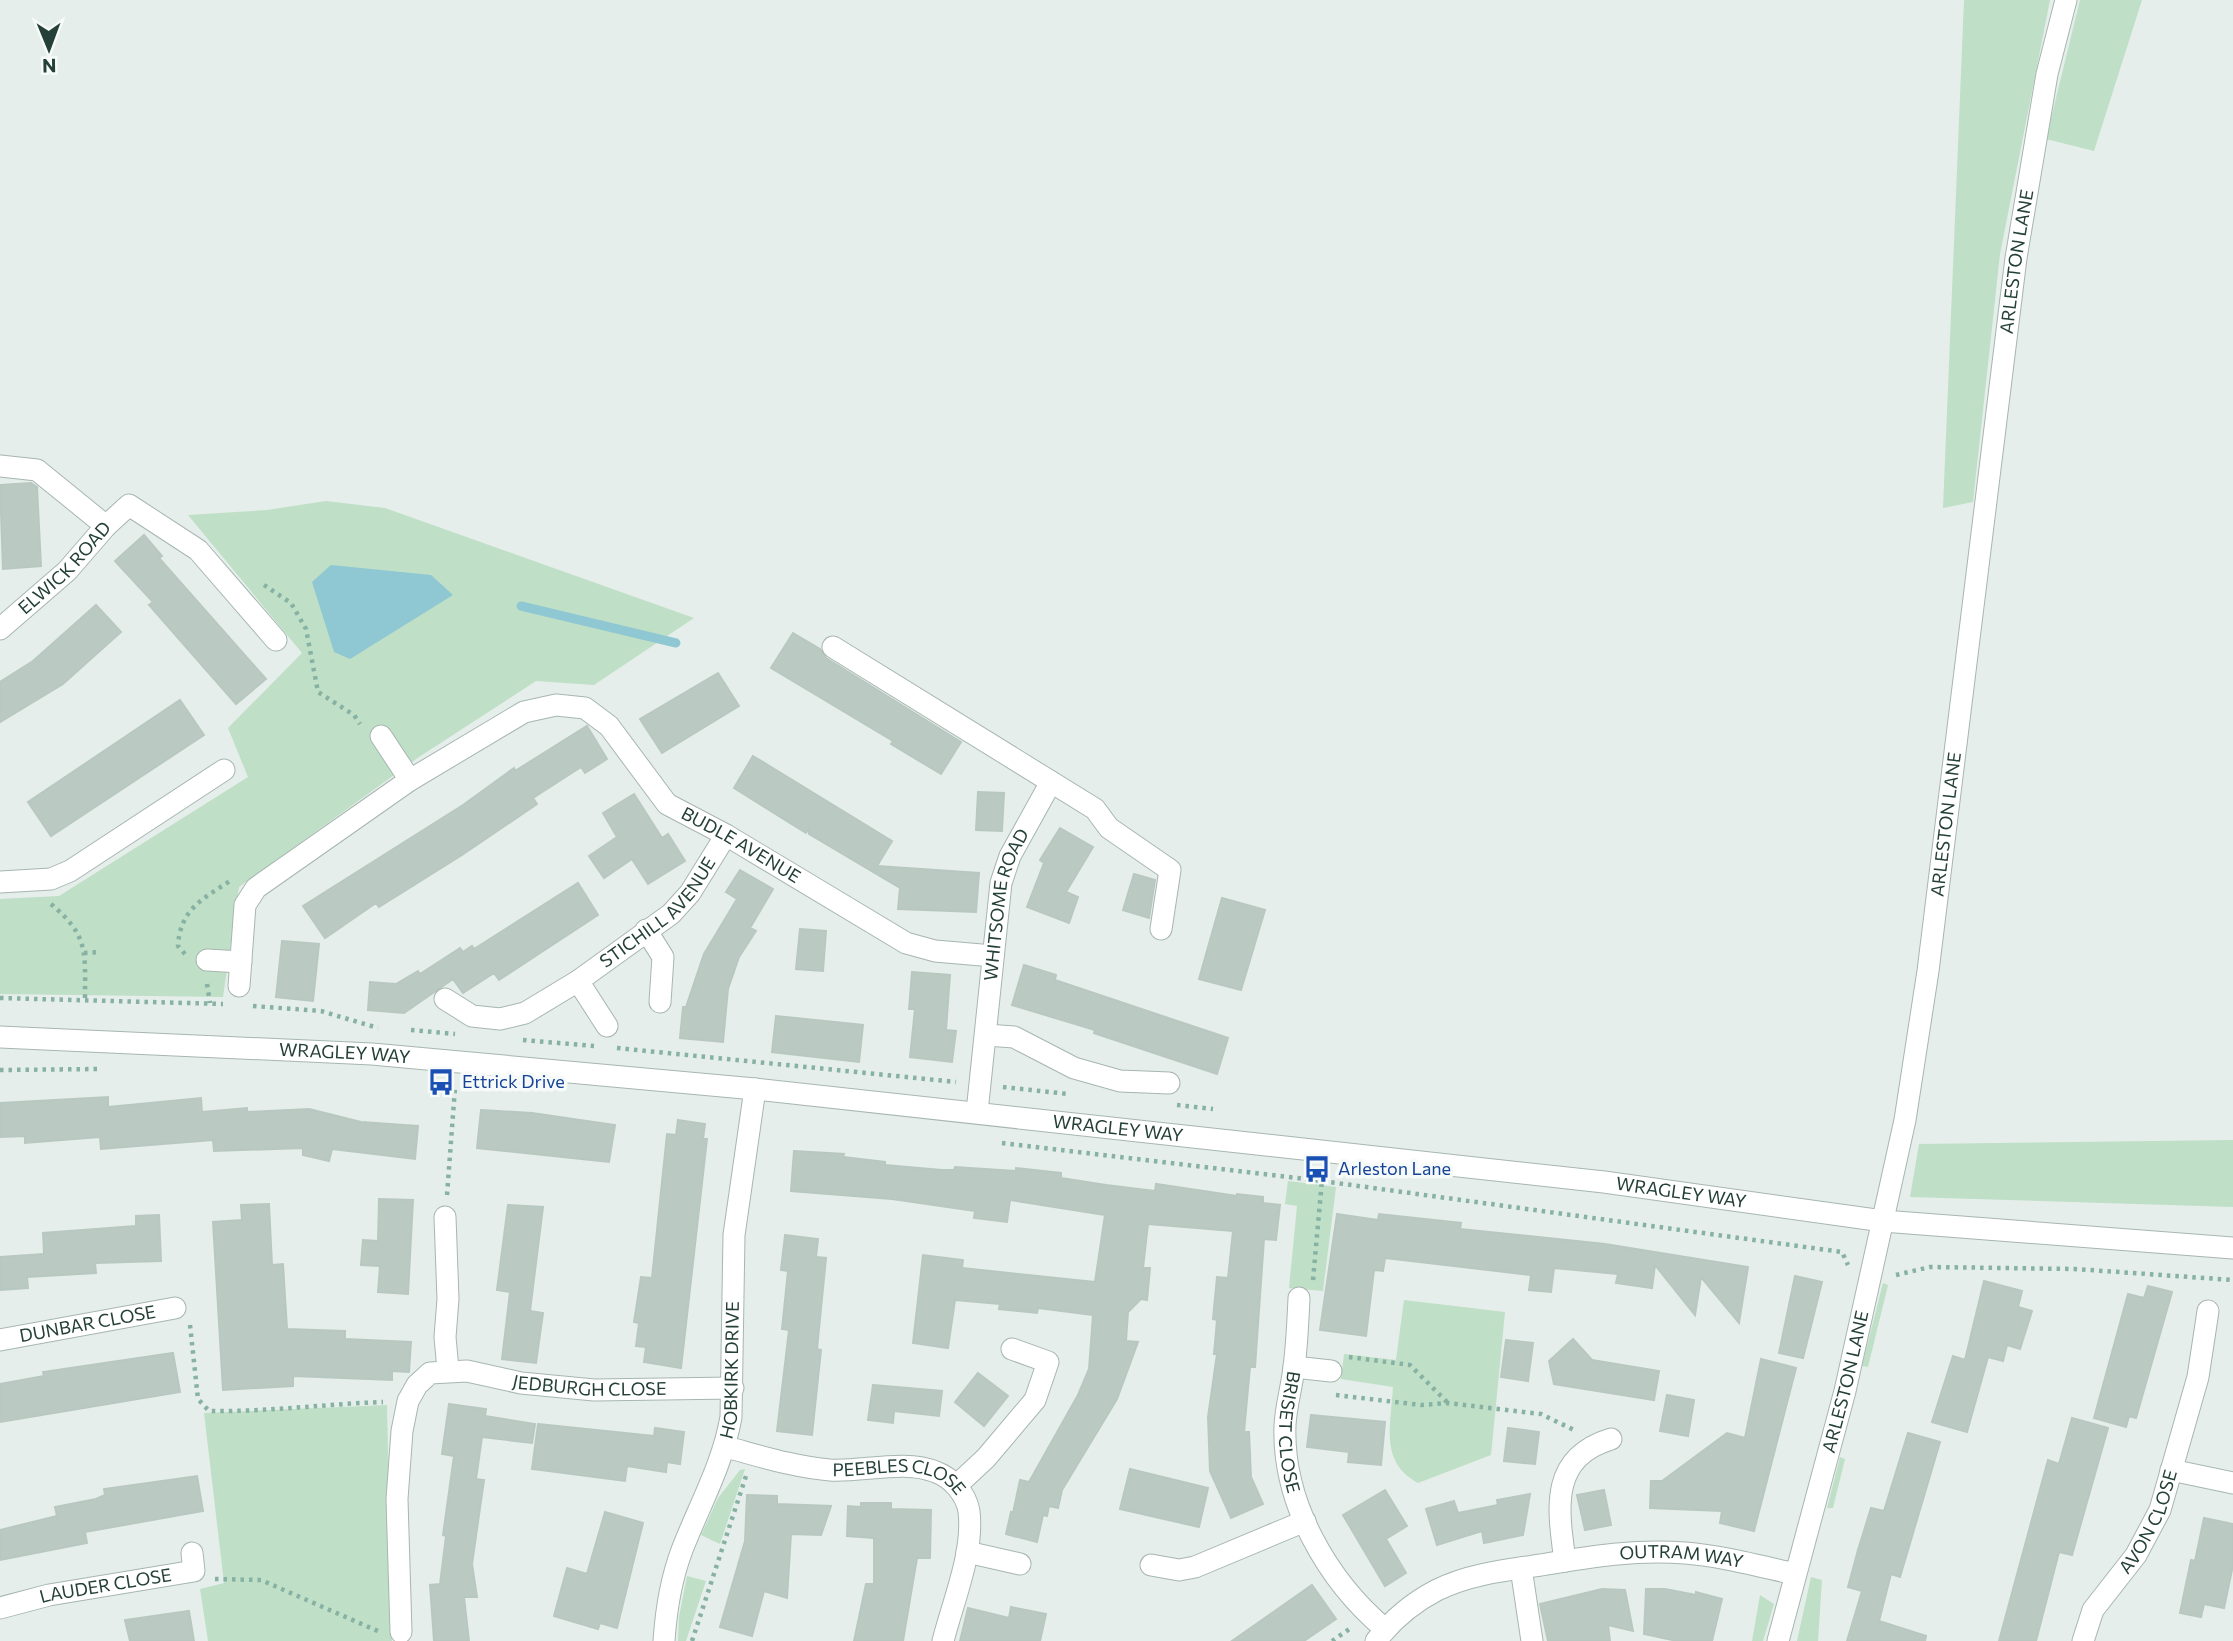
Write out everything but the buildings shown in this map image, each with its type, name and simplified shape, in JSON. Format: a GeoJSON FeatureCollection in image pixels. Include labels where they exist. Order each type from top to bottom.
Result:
{"type":"FeatureCollection","features":[{"type":"Feature","properties":{"kind":"street","name":"ARLESTON LANE"},"geometry":{"type":"LineString","coordinates":[[1778,1641],[1845,1391],[1905,1119],[1928,971],[2016,258],[2047,74],[2066,0]]}},
{"type":"Feature","properties":{"kind":"street"},"geometry":{"type":"LineString","coordinates":[[0,466],[37,470],[106,526]]}},
{"type":"Feature","properties":{"kind":"street","name":"ELWICK ROAD"},"geometry":{"type":"LineString","coordinates":[[0,629],[67,571],[106,526],[129,505],[198,550],[276,640]]}},
{"type":"Feature","properties":{"kind":"street"},"geometry":{"type":"LineString","coordinates":[[833,647],[1095,809],[1109,828],[1170,870],[1161,929]]}},
{"type":"Feature","properties":{"kind":"street","name":"BUDLE AVENUE"},"geometry":{"type":"LineString","coordinates":[[239,986],[245,905],[256,888],[410,780],[524,712],[556,705],[585,708],[609,726],[667,804],[726,835],[906,943],[935,951],[993,956]]}},
{"type":"Feature","properties":{"kind":"street"},"geometry":{"type":"LineString","coordinates":[[372,731],[410,780]]}},
{"type":"Feature","properties":{"kind":"street"},"geometry":{"type":"LineString","coordinates":[[18,881],[51,879],[70,871],[224,770]]}},
{"type":"Feature","properties":{"kind":"street","name":"WHITSOME ROAD"},"geometry":{"type":"LineString","coordinates":[[977,1112],[1001,883],[1010,856],[1051,782]]}},
{"type":"Feature","properties":{"kind":"street","name":"STICHILL AVENUE"},"geometry":{"type":"LineString","coordinates":[[446,999],[472,1016],[500,1018],[525,1013],[578,981],[671,914],[690,893],[726,835]]}},
{"type":"Feature","properties":{"kind":"street"},"geometry":{"type":"LineString","coordinates":[[646,930],[663,957],[660,1002]]}},
{"type":"Feature","properties":{"kind":"street"},"geometry":{"type":"LineString","coordinates":[[200,967],[241,962]]}},
{"type":"Feature","properties":{"kind":"street"},"geometry":{"type":"LineString","coordinates":[[578,981],[607,1027]]}},
{"type":"Feature","properties":{"kind":"street"},"geometry":{"type":"LineString","coordinates":[[986,1035],[1014,1037],[1074,1068],[1120,1081],[1169,1083]]}},
{"type":"Feature","properties":{"kind":"street","name":"WRAGLEY WAY"},"geometry":{"type":"LineString","coordinates":[[0,1037],[372,1054],[755,1089],[1604,1182],[1883,1221],[2233,1248]]}},
{"type":"Feature","properties":{"kind":"street","name":"HOBKIRK DRIVE"},"geometry":{"type":"LineString","coordinates":[[664,1641],[671,1586],[681,1553],[726,1447],[733,1388],[734,1235],[755,1089]]}},
{"type":"Feature","properties":{"kind":"street"},"geometry":{"type":"LineString","coordinates":[[401,1632],[397,1499],[402,1431],[408,1401],[417,1385],[430,1373],[448,1370],[445,1337],[448,1299],[445,1217]]}},
{"type":"Feature","properties":{"kind":"street","name":"BRISET CLOSE"},"geometry":{"type":"LineString","coordinates":[[1306,1294],[1285,1425],[1290,1471],[1305,1521],[1318,1550],[1381,1635]]}},
{"type":"Feature","properties":{"kind":"street","name":"DUNBAR CLOSE"},"geometry":{"type":"LineString","coordinates":[[0,1340],[175,1308]]}},
{"type":"Feature","properties":{"kind":"street","name":"AVON CLOSE"},"geometry":{"type":"LineString","coordinates":[[2083,1641],[2093,1610],[2149,1532],[2160,1510],[2198,1377],[2208,1311]]}},
{"type":"Feature","properties":{"kind":"street"},"geometry":{"type":"LineString","coordinates":[[957,1485],[986,1458],[1035,1399],[1048,1362],[1012,1349]]}},
{"type":"Feature","properties":{"kind":"street"},"geometry":{"type":"LineString","coordinates":[[1294,1367],[1338,1363]]}},
{"type":"Feature","properties":{"kind":"street","name":"JEDBURGH CLOSE"},"geometry":{"type":"LineString","coordinates":[[448,1370],[521,1383],[594,1390],[733,1388]]}},
{"type":"Feature","properties":{"kind":"street"},"geometry":{"type":"LineString","coordinates":[[1565,1561],[1558,1507],[1559,1489],[1567,1474],[1590,1446],[1611,1439]]}},
{"type":"Feature","properties":{"kind":"street","name":"PEEBLES CLOSE"},"geometry":{"type":"LineString","coordinates":[[726,1447],[783,1463],[830,1469],[909,1468],[935,1471],[957,1485],[969,1509],[967,1552],[943,1641]]}},
{"type":"Feature","properties":{"kind":"street"},"geometry":{"type":"LineString","coordinates":[[2171,1470],[2233,1483]]}},
{"type":"Feature","properties":{"kind":"street"},"geometry":{"type":"LineString","coordinates":[[1151,1565],[1179,1570],[1195,1567],[1305,1521]]}},
{"type":"Feature","properties":{"kind":"street","name":"OUTRAM WAY"},"geometry":{"type":"LineString","coordinates":[[1381,1635],[1410,1607],[1437,1590],[1461,1580],[1629,1551],[1686,1553],[1795,1574]]}},
{"type":"Feature","properties":{"kind":"street"},"geometry":{"type":"LineString","coordinates":[[967,1552],[1020,1564]]}},
{"type":"Feature","properties":{"kind":"street","name":"LAUDER CLOSE"},"geometry":{"type":"LineString","coordinates":[[0,1608],[193,1562]]}},
{"type":"Feature","properties":{"kind":"street"},"geometry":{"type":"LineString","coordinates":[[1521,1568],[1532,1641]]}},
{"type":"Feature","properties":{"kind":"path"},"geometry":{"type":"LineString","coordinates":[[258,580],[291,603],[306,629],[318,692],[354,715],[372,731]]}},
{"type":"Feature","properties":{"kind":"path"},"geometry":{"type":"LineString","coordinates":[[210,1003],[209,987],[200,967],[178,946],[179,927],[191,909],[233,878]]}},
{"type":"Feature","properties":{"kind":"path"},"geometry":{"type":"LineString","coordinates":[[18,881],[74,924],[84,953],[85,999]]}},
{"type":"Feature","properties":{"kind":"path"},"geometry":{"type":"LineString","coordinates":[[84,953],[100,952]]}},
{"type":"Feature","properties":{"kind":"path"},"geometry":{"type":"LineString","coordinates":[[0,1070],[108,1069]]}},
{"type":"Feature","properties":{"kind":"path"},"geometry":{"type":"LineString","coordinates":[[443,1087],[468,1089]]}},
{"type":"Feature","properties":{"kind":"path"},"geometry":{"type":"LineString","coordinates":[[445,1217],[455,1088]]}},
{"type":"Feature","properties":{"kind":"path"},"geometry":{"type":"LineString","coordinates":[[993,1142],[1322,1181],[1842,1252],[1850,1269],[1891,1276],[1930,1267],[2062,1269],[2233,1280]]}},
{"type":"Feature","properties":{"kind":"path"},"geometry":{"type":"LineString","coordinates":[[1306,1294],[1325,1150]]}},
{"type":"Feature","properties":{"kind":"path"},"geometry":{"type":"LineString","coordinates":[[175,1308],[188,1311],[198,1399],[209,1411],[251,1412],[315,1404],[408,1401]]}},
{"type":"Feature","properties":{"kind":"path"},"geometry":{"type":"LineString","coordinates":[[1338,1363],[1409,1365],[1448,1403]]}},
{"type":"Feature","properties":{"kind":"path"},"geometry":{"type":"LineString","coordinates":[[1329,1394],[1421,1405],[1448,1403],[1541,1414],[1576,1432],[1590,1446]]}},
{"type":"Feature","properties":{"kind":"path"},"geometry":{"type":"LineString","coordinates":[[692,1641],[753,1455]]}},
{"type":"Feature","properties":{"kind":"path"},"geometry":{"type":"LineString","coordinates":[[193,1562],[221,1581],[261,1580],[374,1632],[401,1632]]}},
{"type":"Feature","properties":{"kind":"green space"},"geometry":{"type":"Polygon","coordinates":[[[1964,0],[2050,0],[2000,254],[1973,502],[1943,508],[1964,0]]]}},
{"type":"Feature","properties":{"kind":"green space"},"geometry":{"type":"Polygon","coordinates":[[[2080,0],[2142,0],[2094,151],[2046,139],[2080,0]]]}},
{"type":"Feature","properties":{"kind":"green space"},"geometry":{"type":"Polygon","coordinates":[[[326,501],[385,508],[694,618],[594,685],[536,681],[419,757],[239,887],[223,997],[0,994],[0,899],[59,896],[248,777],[228,728],[302,653],[188,515],[267,510],[326,501]]]}},
{"type":"Feature","properties":{"kind":"green space"},"geometry":{"type":"Polygon","coordinates":[[[2233,1140],[2233,1207],[1910,1197],[1919,1144],[2233,1140]]]}},
{"type":"Feature","properties":{"kind":"green space"},"geometry":{"type":"Polygon","coordinates":[[[1288,1181],[1336,1187],[1323,1291],[1289,1288],[1297,1206],[1285,1204],[1288,1181]]]}},
{"type":"Feature","properties":{"kind":"green space"},"geometry":{"type":"Polygon","coordinates":[[[1883,1283],[1888,1285],[1868,1367],[1862,1366],[1883,1283]]]}},
{"type":"Feature","properties":{"kind":"green space"},"geometry":{"type":"Polygon","coordinates":[[[1404,1300],[1505,1312],[1491,1455],[1418,1483],[1397,1464],[1392,1453],[1390,1429],[1393,1387],[1341,1379],[1344,1354],[1396,1360],[1404,1300]]]}},
{"type":"Feature","properties":{"kind":"green space"},"geometry":{"type":"Polygon","coordinates":[[[387,1405],[392,1641],[208,1641],[200,1589],[224,1583],[204,1413],[387,1405]]]}},
{"type":"Feature","properties":{"kind":"green space"},"geometry":{"type":"Polygon","coordinates":[[[1840,1457],[1845,1459],[1833,1508],[1827,1508],[1840,1457]]]}},
{"type":"Feature","properties":{"kind":"green space"},"geometry":{"type":"Polygon","coordinates":[[[745,1469],[720,1544],[701,1535],[718,1498],[740,1470],[745,1469]]]}},
{"type":"Feature","properties":{"kind":"green space"},"geometry":{"type":"Polygon","coordinates":[[[687,1576],[706,1581],[686,1641],[678,1641],[679,1617],[687,1576]]]}},
{"type":"Feature","properties":{"kind":"green space"},"geometry":{"type":"Polygon","coordinates":[[[1811,1577],[1822,1580],[1818,1641],[1797,1641],[1811,1577]]]}},
{"type":"Feature","properties":{"kind":"green space"},"geometry":{"type":"Polygon","coordinates":[[[1760,1595],[1774,1604],[1763,1641],[1752,1641],[1760,1595]]]}},
{"type":"Feature","properties":{"kind":"water"},"geometry":{"type":"Polygon","coordinates":[[[331,565],[431,575],[453,595],[350,659],[334,652],[312,582],[331,565]]]}},
{"type":"Feature","properties":{"kind":"waterway"},"geometry":{"type":"LineString","coordinates":[[521,606],[676,643]]}},
{"type":"Feature","properties":{"kind":"place","name":"Ettrick Drive"},"geometry":{"type":"Point","coordinates":[441,1082]}},
{"type":"Feature","properties":{"kind":"place","name":"Arleston Lane"},"geometry":{"type":"Point","coordinates":[1317,1169]}}]}
